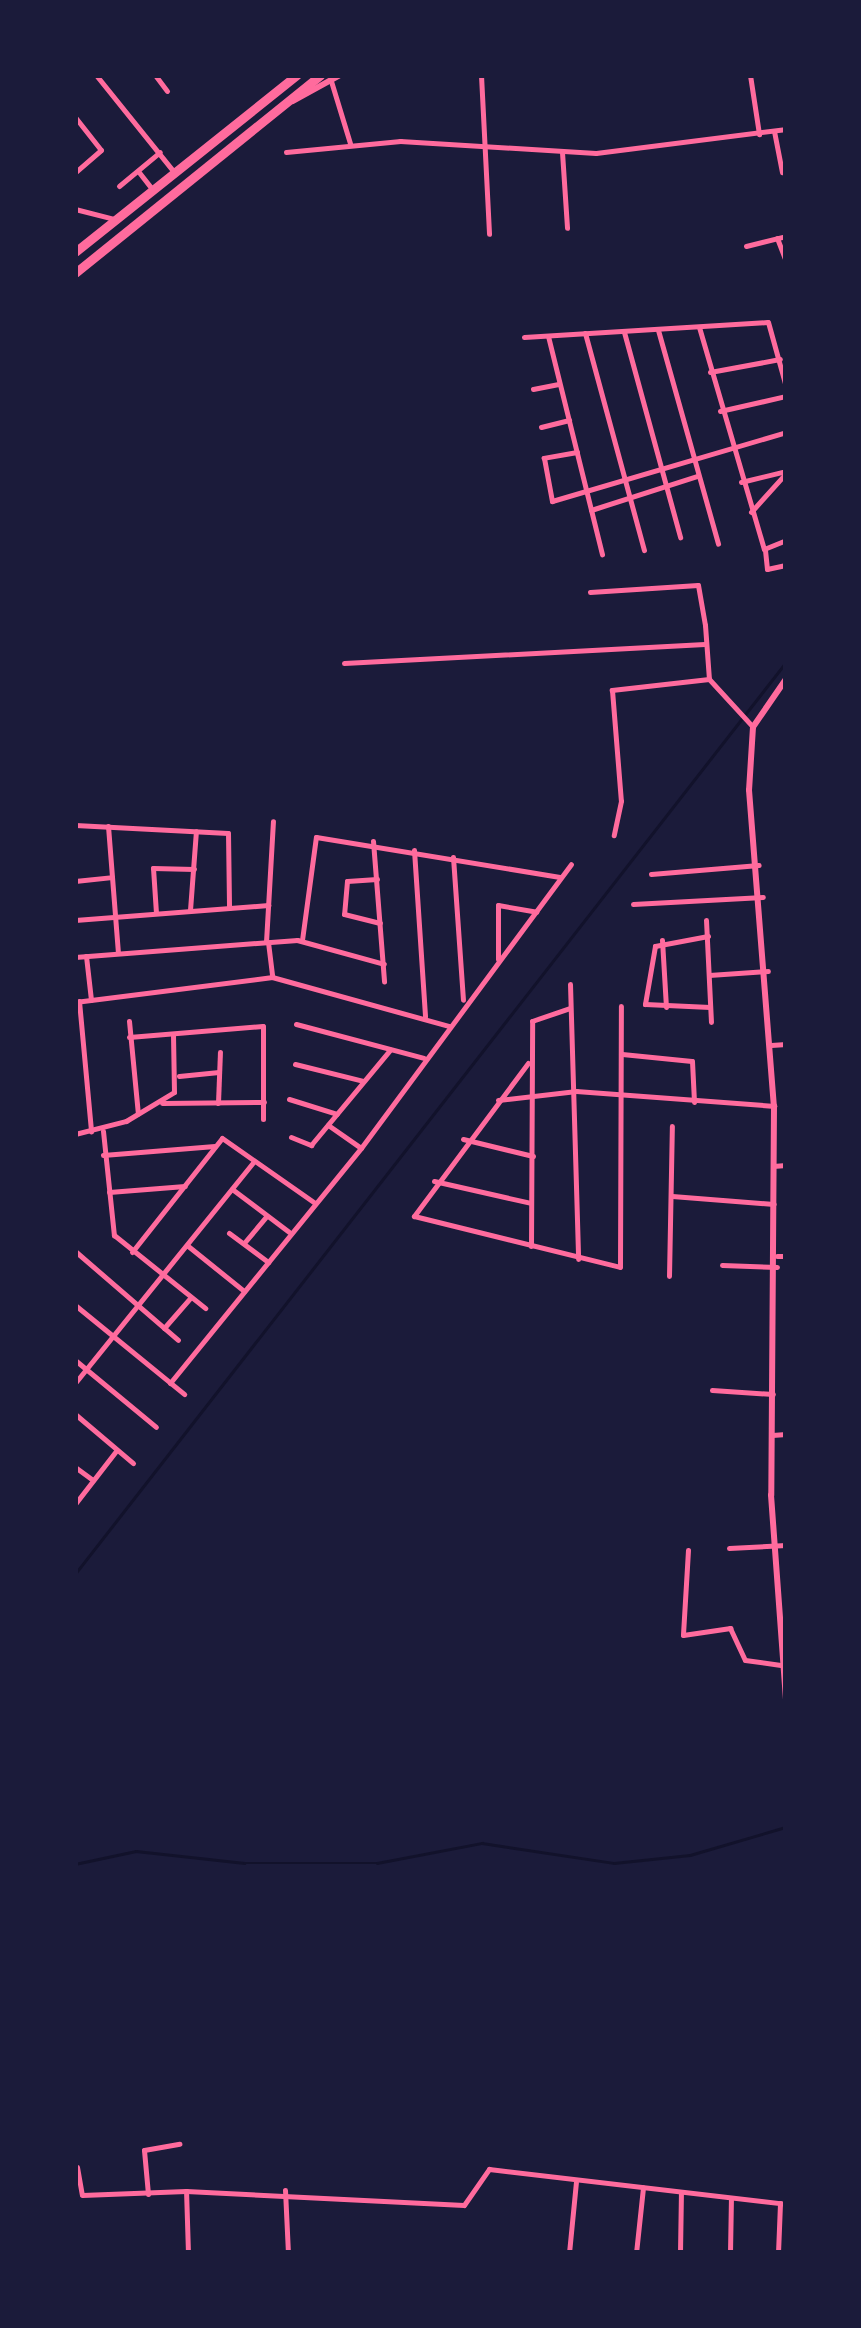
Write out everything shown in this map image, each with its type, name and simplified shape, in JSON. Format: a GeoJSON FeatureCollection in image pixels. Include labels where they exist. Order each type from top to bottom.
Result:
{"type":"FeatureCollection","features":[{"type":"Feature","properties":{"kind":"highway"},"geometry":{"type":"LineString","coordinates":[[75,252],[294,75]]}},
{"type":"Feature","properties":{"kind":"highway"},"geometry":{"type":"LineString","coordinates":[[75,273],[320,75]]}},
{"type":"Feature","properties":{"kind":"street"},"geometry":{"type":"LineString","coordinates":[[96,75],[174,172]]}},
{"type":"Feature","properties":{"kind":"street"},"geometry":{"type":"LineString","coordinates":[[155,75],[168,90]]}},
{"type":"Feature","properties":{"kind":"street"},"geometry":{"type":"LineString","coordinates":[[277,108],[340,75]]}},
{"type":"Feature","properties":{"kind":"street"},"geometry":{"type":"LineString","coordinates":[[481,75],[489,234]]}},
{"type":"Feature","properties":{"kind":"street"},"geometry":{"type":"LineString","coordinates":[[750,75],[759,134]]}},
{"type":"Feature","properties":{"kind":"street"},"geometry":{"type":"LineString","coordinates":[[332,82],[350,143]]}},
{"type":"Feature","properties":{"kind":"street"},"geometry":{"type":"LineString","coordinates":[[75,117],[100,150],[75,173]]}},
{"type":"Feature","properties":{"kind":"street"},"geometry":{"type":"LineString","coordinates":[[286,152],[350,143],[486,145],[562,152],[786,130]]}},
{"type":"Feature","properties":{"kind":"street"},"geometry":{"type":"LineString","coordinates":[[774,131],[782,172]]}},
{"type":"Feature","properties":{"kind":"street"},"geometry":{"type":"LineString","coordinates":[[119,186],[160,152]]}},
{"type":"Feature","properties":{"kind":"street"},"geometry":{"type":"LineString","coordinates":[[562,152],[567,228]]}},
{"type":"Feature","properties":{"kind":"street"},"geometry":{"type":"LineString","coordinates":[[138,171],[152,189]]}},
{"type":"Feature","properties":{"kind":"street"},"geometry":{"type":"LineString","coordinates":[[75,209],[117,219]]}},
{"type":"Feature","properties":{"kind":"street"},"geometry":{"type":"LineString","coordinates":[[746,246],[786,236]]}},
{"type":"Feature","properties":{"kind":"street"},"geometry":{"type":"LineString","coordinates":[[777,238],[786,262]]}},
{"type":"Feature","properties":{"kind":"street"},"geometry":{"type":"LineString","coordinates":[[524,337],[768,322],[786,387]]}},
{"type":"Feature","properties":{"kind":"street"},"geometry":{"type":"LineString","coordinates":[[699,327],[732,453],[765,550],[767,569],[786,566]]}},
{"type":"Feature","properties":{"kind":"street"},"geometry":{"type":"LineString","coordinates":[[658,330],[718,544]]}},
{"type":"Feature","properties":{"kind":"street"},"geometry":{"type":"LineString","coordinates":[[624,332],[662,487],[680,537]]}},
{"type":"Feature","properties":{"kind":"street"},"geometry":{"type":"LineString","coordinates":[[585,333],[622,482],[644,550]]}},
{"type":"Feature","properties":{"kind":"street"},"geometry":{"type":"LineString","coordinates":[[548,336],[602,554]]}},
{"type":"Feature","properties":{"kind":"street"},"geometry":{"type":"LineString","coordinates":[[710,372],[780,359]]}},
{"type":"Feature","properties":{"kind":"street"},"geometry":{"type":"LineString","coordinates":[[533,388],[560,384]]}},
{"type":"Feature","properties":{"kind":"street"},"geometry":{"type":"LineString","coordinates":[[720,411],[786,396]]}},
{"type":"Feature","properties":{"kind":"street"},"geometry":{"type":"LineString","coordinates":[[542,427],[570,420]]}},
{"type":"Feature","properties":{"kind":"street"},"geometry":{"type":"LineString","coordinates":[[576,452],[544,458],[550,500],[732,453],[786,432]]}},
{"type":"Feature","properties":{"kind":"street"},"geometry":{"type":"LineString","coordinates":[[741,482],[786,472]]}},
{"type":"Feature","properties":{"kind":"street"},"geometry":{"type":"LineString","coordinates":[[751,512],[786,472]]}},
{"type":"Feature","properties":{"kind":"street"},"geometry":{"type":"LineString","coordinates":[[591,510],[696,476]]}},
{"type":"Feature","properties":{"kind":"street"},"geometry":{"type":"LineString","coordinates":[[765,550],[784,545]]}},
{"type":"Feature","properties":{"kind":"street"},"geometry":{"type":"LineString","coordinates":[[590,592],[698,584],[709,679],[734,716],[749,725]]}},
{"type":"Feature","properties":{"kind":"street"},"geometry":{"type":"LineString","coordinates":[[344,663],[704,644]]}},
{"type":"Feature","properties":{"kind":"street"},"geometry":{"type":"LineString","coordinates":[[614,835],[621,801],[612,690],[709,679]]}},
{"type":"Feature","properties":{"kind":"street"},"geometry":{"type":"LineString","coordinates":[[786,679],[749,725],[758,865],[764,896],[773,1166],[781,1256],[777,1267],[773,1394],[773,1546],[786,1700]]}},
{"type":"Feature","properties":{"kind":"street"},"geometry":{"type":"LineString","coordinates":[[272,977],[267,942],[274,821]]}},
{"type":"Feature","properties":{"kind":"street"},"geometry":{"type":"LineString","coordinates":[[75,825],[232,836],[228,908]]}},
{"type":"Feature","properties":{"kind":"street"},"geometry":{"type":"LineString","coordinates":[[108,826],[118,953]]}},
{"type":"Feature","properties":{"kind":"street"},"geometry":{"type":"LineString","coordinates":[[190,910],[196,831]]}},
{"type":"Feature","properties":{"kind":"street"},"geometry":{"type":"LineString","coordinates":[[302,940],[312,838],[374,841],[560,878]]}},
{"type":"Feature","properties":{"kind":"street"},"geometry":{"type":"LineString","coordinates":[[374,841],[384,982]]}},
{"type":"Feature","properties":{"kind":"street"},"geometry":{"type":"LineString","coordinates":[[414,850],[424,1017]]}},
{"type":"Feature","properties":{"kind":"street"},"geometry":{"type":"LineString","coordinates":[[452,857],[464,1003]]}},
{"type":"Feature","properties":{"kind":"street"},"geometry":{"type":"LineString","coordinates":[[170,1384],[361,1148],[464,1003],[571,864]]}},
{"type":"Feature","properties":{"kind":"street"},"geometry":{"type":"LineString","coordinates":[[651,874],[758,865]]}},
{"type":"Feature","properties":{"kind":"street"},"geometry":{"type":"LineString","coordinates":[[156,913],[153,868],[194,868]]}},
{"type":"Feature","properties":{"kind":"street"},"geometry":{"type":"LineString","coordinates":[[75,880],[112,877]]}},
{"type":"Feature","properties":{"kind":"street"},"geometry":{"type":"LineString","coordinates":[[377,879],[349,879],[344,914],[380,922]]}},
{"type":"Feature","properties":{"kind":"street"},"geometry":{"type":"LineString","coordinates":[[634,904],[764,896]]}},
{"type":"Feature","properties":{"kind":"street"},"geometry":{"type":"LineString","coordinates":[[75,920],[268,904]]}},
{"type":"Feature","properties":{"kind":"street"},"geometry":{"type":"LineString","coordinates":[[498,962],[498,905],[536,912]]}},
{"type":"Feature","properties":{"kind":"street"},"geometry":{"type":"LineString","coordinates":[[706,920],[711,1022]]}},
{"type":"Feature","properties":{"kind":"street"},"geometry":{"type":"LineString","coordinates":[[662,940],[708,936]]}},
{"type":"Feature","properties":{"kind":"street"},"geometry":{"type":"LineString","coordinates":[[75,958],[302,940],[384,964]]}},
{"type":"Feature","properties":{"kind":"street"},"geometry":{"type":"LineString","coordinates":[[662,940],[645,1004],[710,1007]]}},
{"type":"Feature","properties":{"kind":"street"},"geometry":{"type":"LineString","coordinates":[[662,940],[666,1007]]}},
{"type":"Feature","properties":{"kind":"street"},"geometry":{"type":"LineString","coordinates":[[86,956],[91,1000]]}},
{"type":"Feature","properties":{"kind":"street"},"geometry":{"type":"LineString","coordinates":[[709,975],[768,971]]}},
{"type":"Feature","properties":{"kind":"street"},"geometry":{"type":"LineString","coordinates":[[91,1132],[77,1002],[272,977],[448,1026]]}},
{"type":"Feature","properties":{"kind":"street"},"geometry":{"type":"LineString","coordinates":[[570,984],[578,1259]]}},
{"type":"Feature","properties":{"kind":"street"},"geometry":{"type":"LineString","coordinates":[[528,1063],[463,1139],[415,1218],[578,1259],[622,1265],[618,1097],[621,1006]]}},
{"type":"Feature","properties":{"kind":"street"},"geometry":{"type":"LineString","coordinates":[[531,1246],[532,1092],[528,1063],[534,1018],[570,1008]]}},
{"type":"Feature","properties":{"kind":"street"},"geometry":{"type":"LineString","coordinates":[[128,1021],[138,1114]]}},
{"type":"Feature","properties":{"kind":"street"},"geometry":{"type":"LineString","coordinates":[[296,1024],[425,1059]]}},
{"type":"Feature","properties":{"kind":"street"},"geometry":{"type":"LineString","coordinates":[[129,1037],[263,1026],[263,1119]]}},
{"type":"Feature","properties":{"kind":"street"},"geometry":{"type":"LineString","coordinates":[[75,1134],[103,1131],[161,1102],[179,1076],[173,1035]]}},
{"type":"Feature","properties":{"kind":"street"},"geometry":{"type":"LineString","coordinates":[[771,1044],[786,1044]]}},
{"type":"Feature","properties":{"kind":"street"},"geometry":{"type":"LineString","coordinates":[[291,1137],[311,1146],[390,1050]]}},
{"type":"Feature","properties":{"kind":"street"},"geometry":{"type":"LineString","coordinates":[[218,1103],[220,1052]]}},
{"type":"Feature","properties":{"kind":"street"},"geometry":{"type":"LineString","coordinates":[[621,1054],[692,1061],[694,1102]]}},
{"type":"Feature","properties":{"kind":"street"},"geometry":{"type":"LineString","coordinates":[[294,1064],[363,1081]]}},
{"type":"Feature","properties":{"kind":"street"},"geometry":{"type":"LineString","coordinates":[[179,1076],[219,1072]]}},
{"type":"Feature","properties":{"kind":"street"},"geometry":{"type":"LineString","coordinates":[[75,1090],[87,1088]]}},
{"type":"Feature","properties":{"kind":"street"},"geometry":{"type":"LineString","coordinates":[[496,1101],[532,1092],[576,1091],[774,1106]]}},
{"type":"Feature","properties":{"kind":"street"},"geometry":{"type":"LineString","coordinates":[[288,1099],[337,1114]]}},
{"type":"Feature","properties":{"kind":"street"},"geometry":{"type":"LineString","coordinates":[[161,1102],[264,1102]]}},
{"type":"Feature","properties":{"kind":"street"},"geometry":{"type":"LineString","coordinates":[[328,1125],[361,1148]]}},
{"type":"Feature","properties":{"kind":"street"},"geometry":{"type":"LineString","coordinates":[[669,1276],[672,1126]]}},
{"type":"Feature","properties":{"kind":"street"},"geometry":{"type":"LineString","coordinates":[[103,1131],[112,1231],[163,1278],[205,1308]]}},
{"type":"Feature","properties":{"kind":"street"},"geometry":{"type":"LineString","coordinates":[[132,1252],[225,1138],[316,1203]]}},
{"type":"Feature","properties":{"kind":"street"},"geometry":{"type":"LineString","coordinates":[[463,1139],[533,1156]]}},
{"type":"Feature","properties":{"kind":"street"},"geometry":{"type":"LineString","coordinates":[[103,1155],[215,1146]]}},
{"type":"Feature","properties":{"kind":"street"},"geometry":{"type":"LineString","coordinates":[[75,1383],[254,1161]]}},
{"type":"Feature","properties":{"kind":"street"},"geometry":{"type":"LineString","coordinates":[[773,1166],[786,1165]]}},
{"type":"Feature","properties":{"kind":"street"},"geometry":{"type":"LineString","coordinates":[[434,1181],[531,1204]]}},
{"type":"Feature","properties":{"kind":"street"},"geometry":{"type":"LineString","coordinates":[[108,1192],[185,1186]]}},
{"type":"Feature","properties":{"kind":"street"},"geometry":{"type":"LineString","coordinates":[[232,1189],[290,1233]]}},
{"type":"Feature","properties":{"kind":"street"},"geometry":{"type":"LineString","coordinates":[[672,1196],[776,1204]]}},
{"type":"Feature","properties":{"kind":"street"},"geometry":{"type":"LineString","coordinates":[[244,1243],[266,1216]]}},
{"type":"Feature","properties":{"kind":"street"},"geometry":{"type":"LineString","coordinates":[[229,1233],[268,1262]]}},
{"type":"Feature","properties":{"kind":"street"},"geometry":{"type":"LineString","coordinates":[[188,1246],[244,1291]]}},
{"type":"Feature","properties":{"kind":"street"},"geometry":{"type":"LineString","coordinates":[[75,1252],[178,1340]]}},
{"type":"Feature","properties":{"kind":"street"},"geometry":{"type":"LineString","coordinates":[[722,1265],[777,1267]]}},
{"type":"Feature","properties":{"kind":"street"},"geometry":{"type":"LineString","coordinates":[[164,1328],[190,1298]]}},
{"type":"Feature","properties":{"kind":"street"},"geometry":{"type":"LineString","coordinates":[[75,1305],[184,1394]]}},
{"type":"Feature","properties":{"kind":"street"},"geometry":{"type":"LineString","coordinates":[[75,1360],[156,1427]]}},
{"type":"Feature","properties":{"kind":"street"},"geometry":{"type":"LineString","coordinates":[[712,1390],[773,1394]]}},
{"type":"Feature","properties":{"kind":"street"},"geometry":{"type":"LineString","coordinates":[[75,1414],[132,1463]]}},
{"type":"Feature","properties":{"kind":"street"},"geometry":{"type":"LineString","coordinates":[[772,1436],[786,1434]]}},
{"type":"Feature","properties":{"kind":"street"},"geometry":{"type":"LineString","coordinates":[[75,1504],[116,1450]]}},
{"type":"Feature","properties":{"kind":"street"},"geometry":{"type":"LineString","coordinates":[[75,1466],[93,1480]]}},
{"type":"Feature","properties":{"kind":"street"},"geometry":{"type":"LineString","coordinates":[[729,1548],[786,1545]]}},
{"type":"Feature","properties":{"kind":"street"},"geometry":{"type":"LineString","coordinates":[[688,1550],[683,1635],[730,1628],[745,1660],[782,1665]]}},
{"type":"Feature","properties":{"kind":"street"},"geometry":{"type":"LineString","coordinates":[[148,2194],[144,2150],[179,2144]]}},
{"type":"Feature","properties":{"kind":"street"},"geometry":{"type":"LineString","coordinates":[[77,2167],[82,2195],[285,2190],[464,2205],[489,2169],[783,2204],[778,2253]]}},
{"type":"Feature","properties":{"kind":"street"},"geometry":{"type":"LineString","coordinates":[[569,2253],[576,2182]]}},
{"type":"Feature","properties":{"kind":"street"},"geometry":{"type":"LineString","coordinates":[[636,2253],[644,2187]]}},
{"type":"Feature","properties":{"kind":"street"},"geometry":{"type":"LineString","coordinates":[[285,2190],[288,2253]]}},
{"type":"Feature","properties":{"kind":"street"},"geometry":{"type":"LineString","coordinates":[[186,2191],[188,2253]]}},
{"type":"Feature","properties":{"kind":"street"},"geometry":{"type":"LineString","coordinates":[[680,2253],[681,2192]]}},
{"type":"Feature","properties":{"kind":"street"},"geometry":{"type":"LineString","coordinates":[[730,2253],[732,2198]]}},
{"type":"Feature","properties":{"kind":"waterway"},"geometry":{"type":"LineString","coordinates":[[75,1574],[786,662]]}},
{"type":"Feature","properties":{"kind":"waterway"},"geometry":{"type":"LineString","coordinates":[[75,1864],[136,1851],[244,1863],[377,1863],[482,1843],[614,1863],[690,1855],[786,1827]]}}]}
